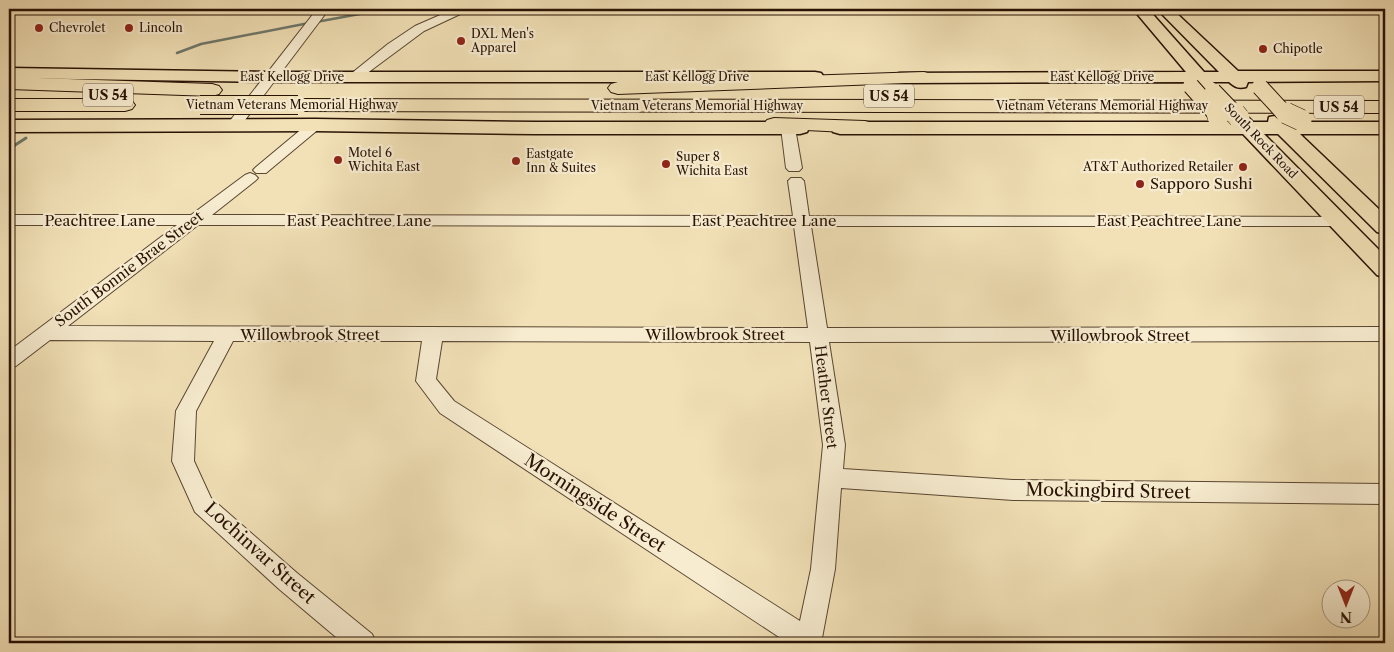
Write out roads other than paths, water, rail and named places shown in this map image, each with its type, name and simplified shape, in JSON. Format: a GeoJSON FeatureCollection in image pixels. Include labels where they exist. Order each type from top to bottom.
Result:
{"type":"FeatureCollection","features":[{"type":"Feature","properties":{"kind":"highway"},"geometry":{"type":"LineString","coordinates":[[392,95],[924,78]]}},
{"type":"Feature","properties":{"kind":"highway"},"geometry":{"type":"LineString","coordinates":[[9,83],[210,92]]}},
{"type":"Feature","properties":{"kind":"highway"},"geometry":{"type":"LineString","coordinates":[[1292,108],[1385,91]]}},
{"type":"Feature","properties":{"kind":"highway","name":"Vietnam Veterans Memorial Highway"},"geometry":{"type":"LineString","coordinates":[[9,105],[168,105],[210,92]]}},
{"type":"Feature","properties":{"kind":"highway","name":"Vietnam Veterans Memorial Highway"},"geometry":{"type":"LineString","coordinates":[[9,94],[210,92],[339,100],[1292,108],[1385,95]]}},
{"type":"Feature","properties":{"kind":"highway","name":"Vietnam Veterans Memorial Highway"},"geometry":{"type":"LineString","coordinates":[[339,100],[392,95],[1292,108]]}},
{"type":"Feature","properties":{"kind":"highway"},"geometry":{"type":"LineString","coordinates":[[339,100],[865,128]]}},
{"type":"Feature","properties":{"kind":"highway"},"geometry":{"type":"LineString","coordinates":[[9,110],[168,105]]}},
{"type":"Feature","properties":{"kind":"highway"},"geometry":{"type":"LineString","coordinates":[[1292,108],[1385,108]]}},
{"type":"Feature","properties":{"kind":"main road","name":"South Rock Road"},"geometry":{"type":"LineString","coordinates":[[1140,9],[1200,84],[1243,123],[1385,270]]}},
{"type":"Feature","properties":{"kind":"main road","name":"South Rock Road"},"geometry":{"type":"LineString","coordinates":[[1164,9],[1252,82],[1278,123],[1385,227]]}},
{"type":"Feature","properties":{"kind":"main road","name":"East Kellogg Drive"},"geometry":{"type":"LineString","coordinates":[[9,73],[210,92],[271,77],[1161,77],[1200,84]]}},
{"type":"Feature","properties":{"kind":"main road"},"geometry":{"type":"LineString","coordinates":[[1211,122],[1218,113],[1200,84],[1385,76]]}},
{"type":"Feature","properties":{"kind":"main road"},"geometry":{"type":"LineString","coordinates":[[295,125],[273,119],[272,112],[275,107],[293,86],[308,79],[324,77]]}},
{"type":"Feature","properties":{"kind":"main road"},"geometry":{"type":"LineString","coordinates":[[178,125],[212,115],[224,104],[238,86],[236,82],[210,92]]}},
{"type":"Feature","properties":{"kind":"main road"},"geometry":{"type":"LineString","coordinates":[[1252,82],[1283,112],[1292,108],[1334,128]]}},
{"type":"Feature","properties":{"kind":"main road"},"geometry":{"type":"LineString","coordinates":[[9,126],[315,125],[535,128],[865,128],[1211,122],[1278,123],[1334,128],[1385,128]]}},
{"type":"Feature","properties":{"kind":"street"},"geometry":{"type":"LineString","coordinates":[[353,77],[426,23],[445,14],[465,9]]}},
{"type":"Feature","properties":{"kind":"street"},"geometry":{"type":"LineString","coordinates":[[234,125],[321,11]]}},
{"type":"Feature","properties":{"kind":"street","name":"South Bonnie Brae Street"},"geometry":{"type":"LineString","coordinates":[[9,361],[255,174],[315,125]]}},
{"type":"Feature","properties":{"kind":"street","name":"Heather Street"},"geometry":{"type":"LineString","coordinates":[[788,128],[834,445],[823,569],[810,643]]}},
{"type":"Feature","properties":{"kind":"street","name":"Peachtree Lane"},"geometry":{"type":"LineString","coordinates":[[9,220],[192,221]]}},
{"type":"Feature","properties":{"kind":"street","name":"East Peachtree Lane"},"geometry":{"type":"LineString","coordinates":[[192,221],[1337,221]]}},
{"type":"Feature","properties":{"kind":"street","name":"Willowbrook Street"},"geometry":{"type":"LineString","coordinates":[[46,333],[226,336],[433,334],[1175,336],[1385,334]]}},
{"type":"Feature","properties":{"kind":"street","name":"Morningside Street"},"geometry":{"type":"LineString","coordinates":[[433,334],[426,381],[446,407],[810,643]]}},
{"type":"Feature","properties":{"kind":"street","name":"Lochinvar Street"},"geometry":{"type":"LineString","coordinates":[[226,336],[186,411],[183,461],[203,505],[288,581],[363,643]]}},
{"type":"Feature","properties":{"kind":"street","name":"Mockingbird Street"},"geometry":{"type":"LineString","coordinates":[[832,478],[1013,490],[1385,494]]}},
{"type":"Feature","properties":{"kind":"waterway"},"geometry":{"type":"LineString","coordinates":[[316,22],[387,9]]}},
{"type":"Feature","properties":{"kind":"waterway"},"geometry":{"type":"LineString","coordinates":[[177,53],[201,44],[309,23]]}},
{"type":"Feature","properties":{"kind":"waterway"},"geometry":{"type":"LineString","coordinates":[[9,149],[26,138]]}},
{"type":"Feature","properties":{"kind":"place","name":"Chevrolet"},"geometry":{"type":"Point","coordinates":[39,28]}},
{"type":"Feature","properties":{"kind":"place","name":"Lincoln"},"geometry":{"type":"Point","coordinates":[129,28]}},
{"type":"Feature","properties":{"kind":"place","name":"DXL Men's Apparel"},"geometry":{"type":"Point","coordinates":[461,41]}},
{"type":"Feature","properties":{"kind":"place","name":"Chipotle"},"geometry":{"type":"Point","coordinates":[1263,49]}},
{"type":"Feature","properties":{"kind":"place","name":"Motel 6 Wichita East"},"geometry":{"type":"Point","coordinates":[338,160]}},
{"type":"Feature","properties":{"kind":"place","name":"Eastgate Inn & Suites"},"geometry":{"type":"Point","coordinates":[516,161]}},
{"type":"Feature","properties":{"kind":"place","name":"Super 8 Wichita East"},"geometry":{"type":"Point","coordinates":[666,164]}},
{"type":"Feature","properties":{"kind":"place","name":"AT&T Authorized Retailer"},"geometry":{"type":"Point","coordinates":[1243,167]}},
{"type":"Feature","properties":{"kind":"place","name":"Sapporo Sushi"},"geometry":{"type":"Point","coordinates":[1140,184]}}]}
